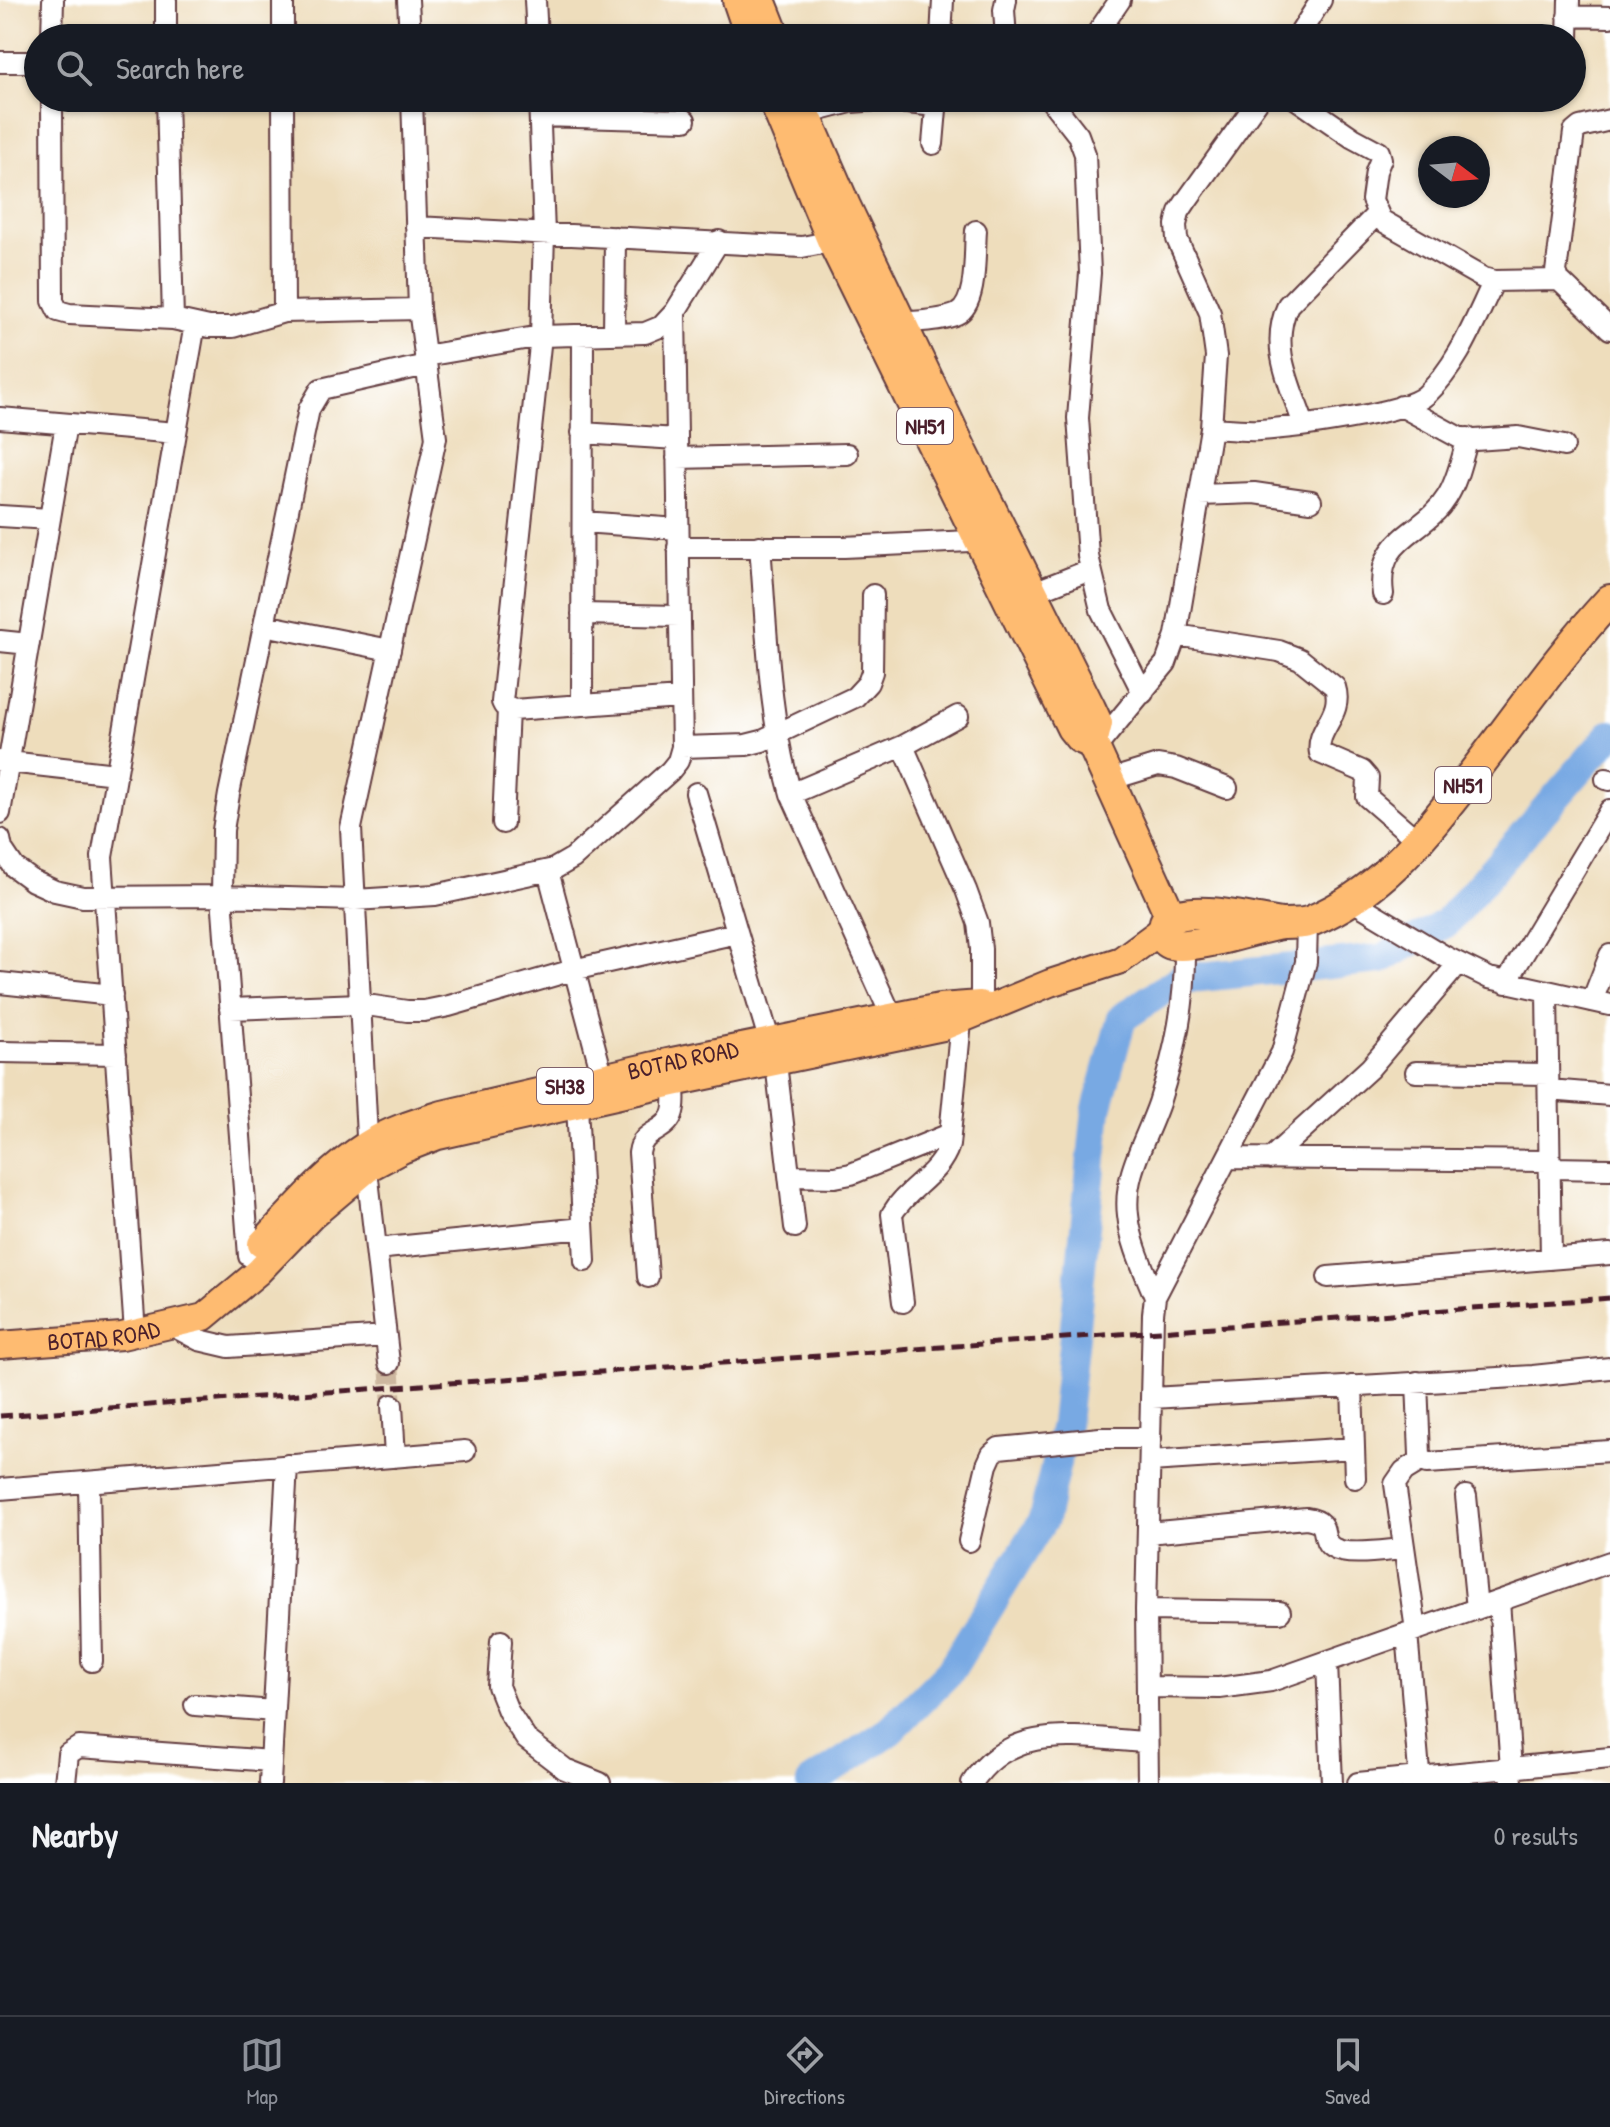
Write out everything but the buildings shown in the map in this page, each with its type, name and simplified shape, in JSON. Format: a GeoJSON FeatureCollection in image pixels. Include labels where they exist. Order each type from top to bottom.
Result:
{"type":"FeatureCollection","features":[{"type":"Feature","properties":{"kind":"highway"},"geometry":{"type":"LineString","coordinates":[[738,0],[746,24]]}},
{"type":"Feature","properties":{"kind":"highway"},"geometry":{"type":"LineString","coordinates":[[760,0],[769,24]]}},
{"type":"Feature","properties":{"kind":"highway","name":"NH51"},"geometry":{"type":"LineString","coordinates":[[780,112],[846,238],[994,540],[1034,592],[1097,723],[1093,746]]}},
{"type":"Feature","properties":{"kind":"highway","name":"NH51"},"geometry":{"type":"LineString","coordinates":[[803,112],[846,238],[901,323],[1072,728],[1093,746],[1173,934]]}},
{"type":"Feature","properties":{"kind":"highway","name":"NH51"},"geometry":{"type":"LineString","coordinates":[[1295,923],[1351,900],[1399,864],[1610,600]]}},
{"type":"Feature","properties":{"kind":"highway"},"geometry":{"type":"LineString","coordinates":[[1173,934],[1197,913],[1230,926],[1295,923]]}},
{"type":"Feature","properties":{"kind":"main road","name":"BOTAD ROAD"},"geometry":{"type":"LineString","coordinates":[[0,1345],[135,1333],[204,1317],[258,1272],[368,1161],[411,1123],[603,1078],[672,1072],[773,1053],[929,1030],[1050,983],[1123,959],[1173,934]]}},
{"type":"Feature","properties":{"kind":"main road","name":"BOTAD ROAD"},"geometry":{"type":"LineString","coordinates":[[773,1053],[892,1017],[940,1007],[982,1009]]}},
{"type":"Feature","properties":{"kind":"main road","name":"BOTAD ROAD"},"geometry":{"type":"LineString","coordinates":[[204,1317],[249,1256],[336,1166],[368,1161],[438,1136],[577,1105],[672,1072]]}},
{"type":"Feature","properties":{"kind":"street"},"geometry":{"type":"LineString","coordinates":[[52,24],[53,0]]}},
{"type":"Feature","properties":{"kind":"street"},"geometry":{"type":"LineString","coordinates":[[166,0],[166,24]]}},
{"type":"Feature","properties":{"kind":"street"},"geometry":{"type":"LineString","coordinates":[[283,0],[283,24]]}},
{"type":"Feature","properties":{"kind":"street"},"geometry":{"type":"LineString","coordinates":[[408,0],[409,24]]}},
{"type":"Feature","properties":{"kind":"street"},"geometry":{"type":"LineString","coordinates":[[535,0],[536,24]]}},
{"type":"Feature","properties":{"kind":"street"},"geometry":{"type":"LineString","coordinates":[[942,24],[943,0]]}},
{"type":"Feature","properties":{"kind":"street"},"geometry":{"type":"LineString","coordinates":[[1005,24],[1006,0]]}},
{"type":"Feature","properties":{"kind":"street"},"geometry":{"type":"LineString","coordinates":[[1104,24],[1120,0]]}},
{"type":"Feature","properties":{"kind":"street"},"geometry":{"type":"LineString","coordinates":[[1306,24],[1321,0]]}},
{"type":"Feature","properties":{"kind":"street"},"geometry":{"type":"LineString","coordinates":[[1569,8],[1610,17]]}},
{"type":"Feature","properties":{"kind":"street"},"geometry":{"type":"LineString","coordinates":[[0,62],[24,62]]}},
{"type":"Feature","properties":{"kind":"street"},"geometry":{"type":"LineString","coordinates":[[52,112],[53,301],[58,311],[173,319],[233,327],[284,312],[419,309]]}},
{"type":"Feature","properties":{"kind":"street"},"geometry":{"type":"LineString","coordinates":[[167,112],[173,319]]}},
{"type":"Feature","properties":{"kind":"street"},"geometry":{"type":"LineString","coordinates":[[283,112],[284,312]]}},
{"type":"Feature","properties":{"kind":"street"},"geometry":{"type":"LineString","coordinates":[[389,1363],[368,1161],[351,828],[436,438],[419,309],[412,112]]}},
{"type":"Feature","properties":{"kind":"street"},"geometry":{"type":"LineString","coordinates":[[503,823],[508,709],[502,702],[541,336],[544,234],[539,112]]}},
{"type":"Feature","properties":{"kind":"street"},"geometry":{"type":"LineString","coordinates":[[595,112],[685,120]]}},
{"type":"Feature","properties":{"kind":"street"},"geometry":{"type":"LineString","coordinates":[[933,144],[936,112]]}},
{"type":"Feature","properties":{"kind":"street"},"geometry":{"type":"LineString","coordinates":[[1061,112],[1078,135],[1085,154],[1090,273],[1078,418],[1090,570],[1101,610],[1143,693]]}},
{"type":"Feature","properties":{"kind":"street"},"geometry":{"type":"LineString","coordinates":[[1069,122],[1071,112]]}},
{"type":"Feature","properties":{"kind":"street"},"geometry":{"type":"LineString","coordinates":[[1093,746],[1143,693],[1166,663],[1176,635],[1211,428],[1216,356],[1215,333],[1200,284],[1177,239],[1176,225],[1179,212],[1250,112]]}},
{"type":"Feature","properties":{"kind":"street"},"geometry":{"type":"LineString","coordinates":[[1315,112],[1379,152],[1381,159],[1372,188],[1372,200],[1381,220],[1483,278],[1494,281],[1559,280]]}},
{"type":"Feature","properties":{"kind":"street"},"geometry":{"type":"LineString","coordinates":[[1610,120],[1580,127],[1574,132],[1556,272],[1559,280],[1610,329]]}},
{"type":"Feature","properties":{"kind":"street"},"geometry":{"type":"LineString","coordinates":[[1304,425],[1281,354],[1278,339],[1281,321],[1288,305],[1377,214]]}},
{"type":"Feature","properties":{"kind":"street"},"geometry":{"type":"LineString","coordinates":[[416,227],[802,247],[846,238]]}},
{"type":"Feature","properties":{"kind":"street"},"geometry":{"type":"LineString","coordinates":[[901,323],[955,315],[966,307],[971,295],[976,231]]}},
{"type":"Feature","properties":{"kind":"street"},"geometry":{"type":"LineString","coordinates":[[614,334],[615,237]]}},
{"type":"Feature","properties":{"kind":"street"},"geometry":{"type":"LineString","coordinates":[[249,1256],[222,896],[223,830],[309,409],[314,398],[321,389],[426,360],[541,336],[645,333],[662,326],[675,312],[726,241]]}},
{"type":"Feature","properties":{"kind":"street"},"geometry":{"type":"LineString","coordinates":[[1211,428],[1255,430],[1304,425],[1401,406],[1423,398],[1453,364],[1494,281]]}},
{"type":"Feature","properties":{"kind":"street"},"geometry":{"type":"LineString","coordinates":[[0,839],[2,849],[14,867],[33,881],[55,891],[83,897],[222,896],[355,900],[435,895],[548,871],[573,858],[670,771],[678,761],[682,747],[675,312]]}},
{"type":"Feature","properties":{"kind":"street"},"geometry":{"type":"LineString","coordinates":[[135,1333],[102,857],[195,324]]}},
{"type":"Feature","properties":{"kind":"street"},"geometry":{"type":"LineString","coordinates":[[582,705],[583,335]]}},
{"type":"Feature","properties":{"kind":"street"},"geometry":{"type":"LineString","coordinates":[[1401,406],[1458,437],[1518,437],[1564,446]]}},
{"type":"Feature","properties":{"kind":"street"},"geometry":{"type":"LineString","coordinates":[[0,418],[176,433]]}},
{"type":"Feature","properties":{"kind":"street"},"geometry":{"type":"LineString","coordinates":[[0,813],[4,761],[29,644],[66,424]]}},
{"type":"Feature","properties":{"kind":"street"},"geometry":{"type":"LineString","coordinates":[[582,433],[677,449],[847,454]]}},
{"type":"Feature","properties":{"kind":"street"},"geometry":{"type":"LineString","coordinates":[[1383,594],[1380,577],[1386,559],[1400,539],[1440,507],[1449,495],[1468,438]]}},
{"type":"Feature","properties":{"kind":"street"},"geometry":{"type":"LineString","coordinates":[[1200,495],[1254,493],[1311,501]]}},
{"type":"Feature","properties":{"kind":"street"},"geometry":{"type":"LineString","coordinates":[[0,516],[50,519]]}},
{"type":"Feature","properties":{"kind":"street"},"geometry":{"type":"LineString","coordinates":[[583,522],[678,538],[760,546],[844,547],[994,540]]}},
{"type":"Feature","properties":{"kind":"street"},"geometry":{"type":"LineString","coordinates":[[760,546],[775,735],[791,794],[892,1017]]}},
{"type":"Feature","properties":{"kind":"street"},"geometry":{"type":"LineString","coordinates":[[1034,592],[1090,570]]}},
{"type":"Feature","properties":{"kind":"street"},"geometry":{"type":"LineString","coordinates":[[682,747],[746,745],[775,735],[855,697],[868,683],[872,672],[873,595]]}},
{"type":"Feature","properties":{"kind":"street"},"geometry":{"type":"LineString","coordinates":[[582,614],[679,616]]}},
{"type":"Feature","properties":{"kind":"street"},"geometry":{"type":"LineString","coordinates":[[264,625],[390,650]]}},
{"type":"Feature","properties":{"kind":"street"},"geometry":{"type":"LineString","coordinates":[[1176,635],[1279,651],[1300,659],[1335,687],[1337,707],[1319,745],[1320,753],[1362,771],[1368,778],[1367,797],[1418,841]]}},
{"type":"Feature","properties":{"kind":"street"},"geometry":{"type":"LineString","coordinates":[[0,641],[29,644]]}},
{"type":"Feature","properties":{"kind":"street"},"geometry":{"type":"LineString","coordinates":[[508,709],[680,698]]}},
{"type":"Feature","properties":{"kind":"street"},"geometry":{"type":"LineString","coordinates":[[791,794],[903,746],[958,716]]}},
{"type":"Feature","properties":{"kind":"street"},"geometry":{"type":"LineString","coordinates":[[903,746],[978,923],[982,1009],[944,1161],[898,1203],[892,1214],[903,1302]]}},
{"type":"Feature","properties":{"kind":"street"},"geometry":{"type":"LineString","coordinates":[[4,761],[116,774]]}},
{"type":"Feature","properties":{"kind":"street"},"geometry":{"type":"LineString","coordinates":[[1109,780],[1158,765],[1176,768],[1227,788]]}},
{"type":"Feature","properties":{"kind":"street"},"geometry":{"type":"LineString","coordinates":[[696,793],[773,1053],[791,1176],[795,1227]]}},
{"type":"Feature","properties":{"kind":"street"},"geometry":{"type":"LineString","coordinates":[[1506,983],[1610,810]]}},
{"type":"Feature","properties":{"kind":"street"},"geometry":{"type":"LineString","coordinates":[[548,871],[603,1078]]}},
{"type":"Feature","properties":{"kind":"street"},"geometry":{"type":"LineString","coordinates":[[1351,900],[1452,960],[1506,983],[1547,992],[1601,1003],[1610,955]]}},
{"type":"Feature","properties":{"kind":"street"},"geometry":{"type":"LineString","coordinates":[[1148,1783],[1146,1610],[1155,1297],[1282,1052],[1306,962],[1295,923]]}},
{"type":"Feature","properties":{"kind":"street"},"geometry":{"type":"LineString","coordinates":[[230,1009],[360,1004],[424,1011],[573,970],[737,933]]}},
{"type":"Feature","properties":{"kind":"street"},"geometry":{"type":"LineString","coordinates":[[1155,1297],[1133,1244],[1127,1213],[1127,1192],[1133,1166],[1172,1062],[1186,993],[1173,934]]}},
{"type":"Feature","properties":{"kind":"street"},"geometry":{"type":"LineString","coordinates":[[1270,1159],[1370,1068],[1452,960]]}},
{"type":"Feature","properties":{"kind":"street"},"geometry":{"type":"LineString","coordinates":[[0,983],[112,995]]}},
{"type":"Feature","properties":{"kind":"street"},"geometry":{"type":"LineString","coordinates":[[1547,992],[1551,1259]]}},
{"type":"Feature","properties":{"kind":"street"},"geometry":{"type":"LineString","coordinates":[[0,1052],[116,1054]]}},
{"type":"Feature","properties":{"kind":"street"},"geometry":{"type":"LineString","coordinates":[[648,1277],[640,1144],[645,1137],[668,1122],[673,1113],[672,1072]]}},
{"type":"Feature","properties":{"kind":"street"},"geometry":{"type":"LineString","coordinates":[[1416,1072],[1548,1082],[1610,1095]]}},
{"type":"Feature","properties":{"kind":"street"},"geometry":{"type":"LineString","coordinates":[[577,1105],[585,1261]]}},
{"type":"Feature","properties":{"kind":"street"},"geometry":{"type":"LineString","coordinates":[[791,1176],[835,1177],[851,1174],[950,1134]]}},
{"type":"Feature","properties":{"kind":"street"},"geometry":{"type":"LineString","coordinates":[[1229,1158],[1610,1169]]}},
{"type":"Feature","properties":{"kind":"street"},"geometry":{"type":"LineString","coordinates":[[376,1249],[583,1228]]}},
{"type":"Feature","properties":{"kind":"street"},"geometry":{"type":"LineString","coordinates":[[1328,1277],[1610,1254]]}},
{"type":"Feature","properties":{"kind":"street"},"geometry":{"type":"LineString","coordinates":[[171,1325],[199,1340],[229,1347],[386,1336]]}},
{"type":"Feature","properties":{"kind":"street"},"geometry":{"type":"LineString","coordinates":[[1152,1398],[1533,1376],[1610,1368]]}},
{"type":"Feature","properties":{"kind":"street"},"geometry":{"type":"LineString","coordinates":[[1417,1382],[1422,1460]]}},
{"type":"Feature","properties":{"kind":"street"},"geometry":{"type":"LineString","coordinates":[[1352,1386],[1355,1478]]}},
{"type":"Feature","properties":{"kind":"street"},"geometry":{"type":"LineString","coordinates":[[392,1405],[395,1457]]}},
{"type":"Feature","properties":{"kind":"street"},"geometry":{"type":"LineString","coordinates":[[969,1541],[992,1454],[999,1448],[1014,1444],[1100,1438],[1151,1438]]}},
{"type":"Feature","properties":{"kind":"street"},"geometry":{"type":"LineString","coordinates":[[1150,1461],[1354,1448]]}},
{"type":"Feature","properties":{"kind":"street"},"geometry":{"type":"LineString","coordinates":[[0,1489],[465,1451]]}},
{"type":"Feature","properties":{"kind":"street"},"geometry":{"type":"LineString","coordinates":[[1420,1780],[1404,1549],[1395,1484],[1404,1471],[1422,1460],[1434,1464],[1610,1451]]}},
{"type":"Feature","properties":{"kind":"street"},"geometry":{"type":"LineString","coordinates":[[270,1783],[287,1465]]}},
{"type":"Feature","properties":{"kind":"street"},"geometry":{"type":"LineString","coordinates":[[89,1482],[92,1661]]}},
{"type":"Feature","properties":{"kind":"street"},"geometry":{"type":"LineString","coordinates":[[1466,1496],[1477,1609]]}},
{"type":"Feature","properties":{"kind":"street"},"geometry":{"type":"LineString","coordinates":[[1148,1533],[1306,1518],[1317,1520],[1324,1527],[1326,1541],[1343,1552],[1404,1549]]}},
{"type":"Feature","properties":{"kind":"street"},"geometry":{"type":"LineString","coordinates":[[1147,1687],[1219,1688],[1291,1675],[1610,1562]]}},
{"type":"Feature","properties":{"kind":"street"},"geometry":{"type":"LineString","coordinates":[[1499,1601],[1512,1775]]}},
{"type":"Feature","properties":{"kind":"street"},"geometry":{"type":"LineString","coordinates":[[1146,1610],[1280,1612]]}},
{"type":"Feature","properties":{"kind":"street"},"geometry":{"type":"LineString","coordinates":[[501,1641],[498,1686],[508,1711],[526,1739],[565,1769],[600,1783]]}},
{"type":"Feature","properties":{"kind":"street"},"geometry":{"type":"LineString","coordinates":[[1327,1663],[1332,1783]]}},
{"type":"Feature","properties":{"kind":"street"},"geometry":{"type":"LineString","coordinates":[[195,1705],[274,1711]]}},
{"type":"Feature","properties":{"kind":"street"},"geometry":{"type":"LineString","coordinates":[[972,1783],[987,1763],[1019,1742],[1042,1737],[1147,1742]]}},
{"type":"Feature","properties":{"kind":"street"},"geometry":{"type":"LineString","coordinates":[[65,1783],[68,1754],[79,1747],[271,1761]]}},
{"type":"Feature","properties":{"kind":"street"},"geometry":{"type":"LineString","coordinates":[[1358,1783],[1512,1775],[1610,1758]]}},
{"type":"Feature","properties":{"kind":"waterway"},"geometry":{"type":"LineString","coordinates":[[811,1783],[890,1731],[950,1671],[1043,1520],[1065,1424],[1097,1109],[1122,1018],[1180,979],[1381,959],[1446,923],[1610,735]]}},
{"type":"Feature","properties":{"kind":"tunnel"},"geometry":{"type":"LineString","coordinates":[[389,1363],[392,1405]]}},
{"type":"Feature","properties":{"kind":"railway"},"geometry":{"type":"LineString","coordinates":[[0,1416],[1610,1298]]}}]}
